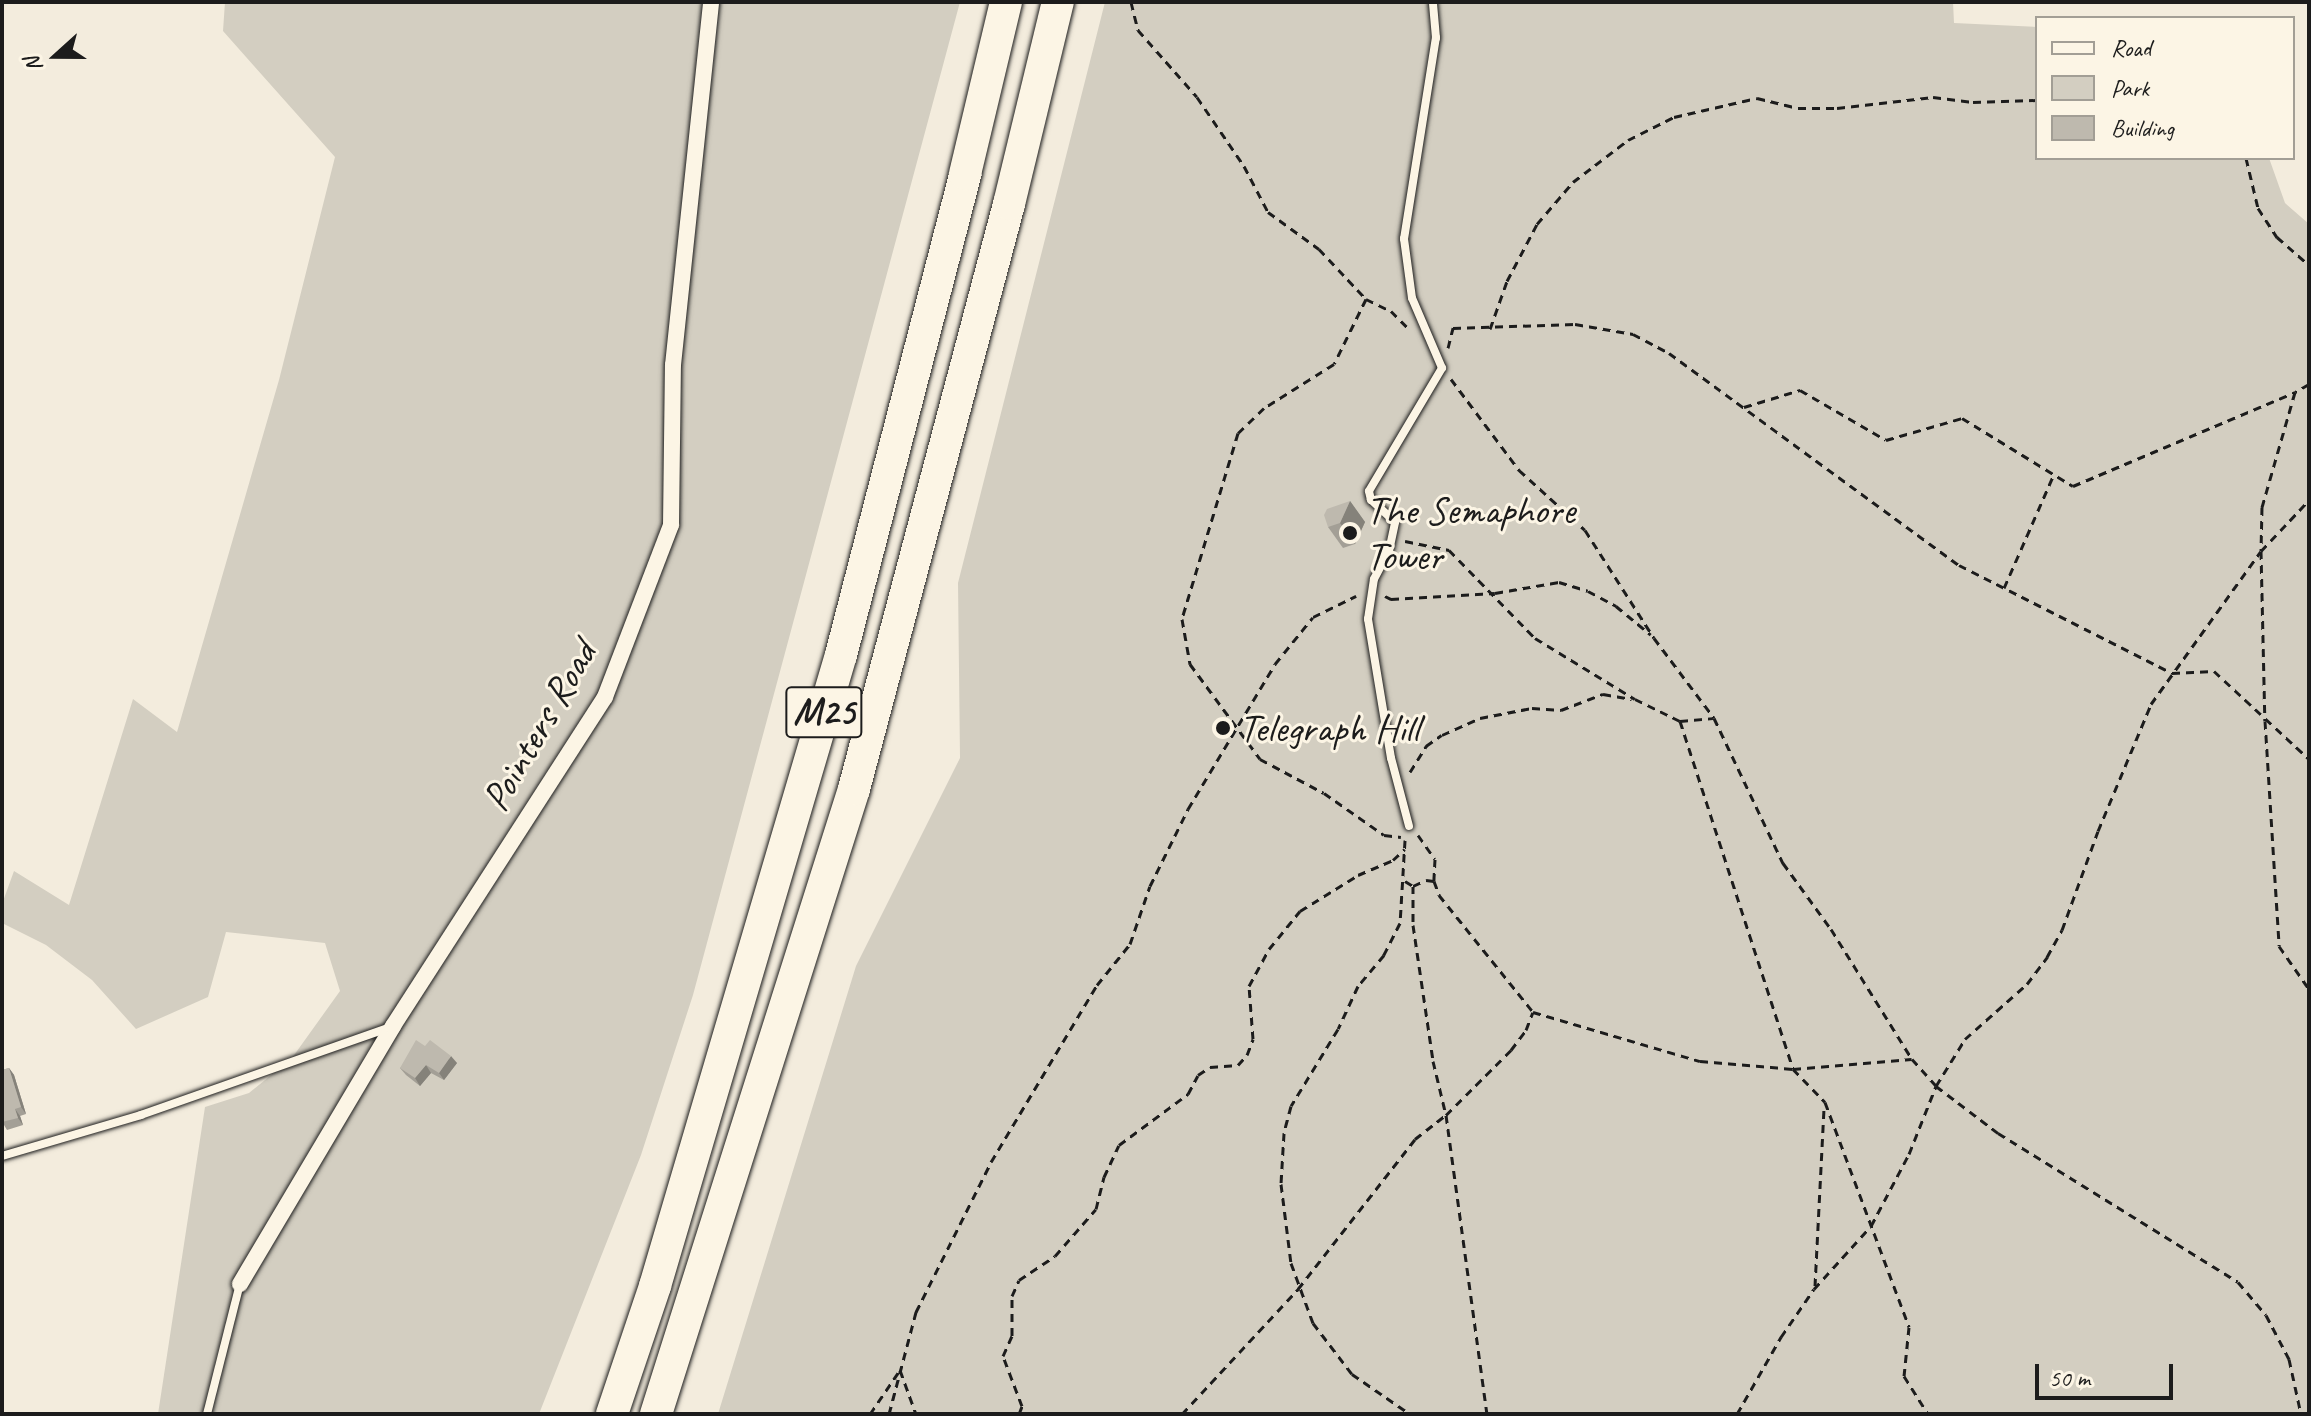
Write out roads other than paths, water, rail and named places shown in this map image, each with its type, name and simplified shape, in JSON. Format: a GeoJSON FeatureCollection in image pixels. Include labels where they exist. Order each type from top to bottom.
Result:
{"type":"FeatureCollection","features":[{"type":"Feature","properties":{"kind":"highway","name":"M25"},"geometry":{"type":"LineString","coordinates":[[612,1414],[655,1286],[841,655],[1006,2]]}},
{"type":"Feature","properties":{"kind":"highway","name":"M25"},"geometry":{"type":"LineString","coordinates":[[656,1414],[854,789],[1009,204],[1058,2]]}},
{"type":"Feature","properties":{"kind":"street","name":"Pointers Road"},"geometry":{"type":"LineString","coordinates":[[240,1284],[393,1026],[605,697],[671,525],[673,365],[711,2]]}},
{"type":"Feature","properties":{"kind":"lane"},"geometry":{"type":"LineString","coordinates":[[1409,826],[1369,631],[1371,589],[1393,539],[1395,522],[1371,500],[1369,491],[1442,368],[1412,298],[1404,239],[1436,38],[1433,2]]}},
{"type":"Feature","properties":{"kind":"lane"},"geometry":{"type":"LineString","coordinates":[[2,1156],[141,1115],[393,1026]]}},
{"type":"Feature","properties":{"kind":"lane","name":"Pointers Road"},"geometry":{"type":"LineString","coordinates":[[207,1414],[240,1284]]}},
{"type":"Feature","properties":{"kind":"place","name":"The Semaphore Tower"},"geometry":{"type":"Point","coordinates":[1350,533]}},
{"type":"Feature","properties":{"kind":"place","name":"Telegraph Hill"},"geometry":{"type":"Point","coordinates":[1223,728]}}]}
